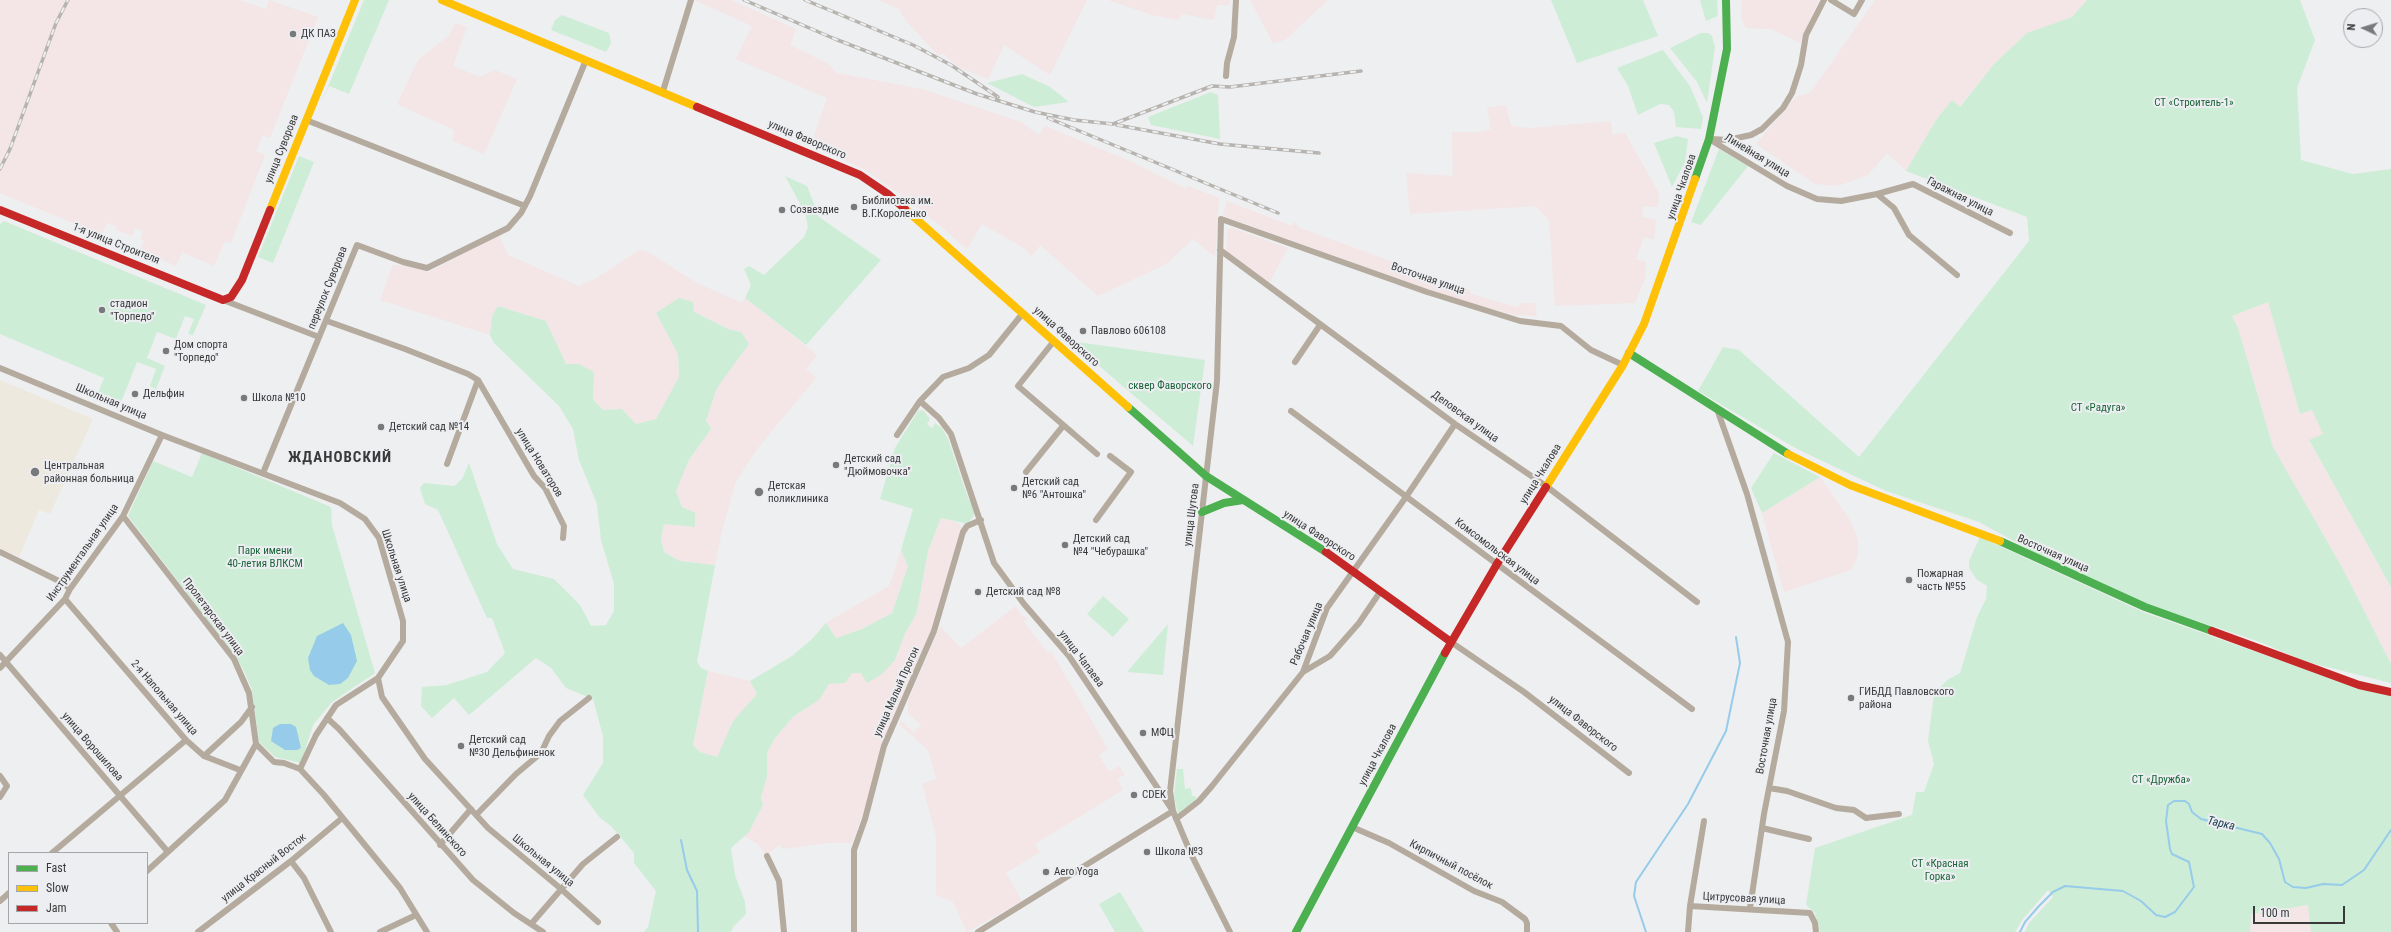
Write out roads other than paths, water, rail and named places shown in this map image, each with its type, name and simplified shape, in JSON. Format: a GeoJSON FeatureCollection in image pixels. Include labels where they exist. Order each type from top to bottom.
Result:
{"type":"FeatureCollection","features":[{"type":"Feature","properties":{"kind":"street","name":"улица Суворова"},"geometry":{"type":"LineString","coordinates":[[222,300],[231,297],[236,292],[242,280],[355,0]]}},
{"type":"Feature","properties":{"kind":"street","name":"улица Фаворского"},"geometry":{"type":"LineString","coordinates":[[442,0],[663,91],[860,175],[888,194],[1206,476],[1318,546],[1450,642],[1524,692],[1629,773]]}},
{"type":"Feature","properties":{"kind":"street"},"geometry":{"type":"LineString","coordinates":[[663,91],[691,0]]}},
{"type":"Feature","properties":{"kind":"street"},"geometry":{"type":"LineString","coordinates":[[1226,76],[1227,63],[1234,37],[1236,0]]}},
{"type":"Feature","properties":{"kind":"street","name":"улица Чкалова"},"geometry":{"type":"LineString","coordinates":[[1296,932],[1450,642],[1497,564],[1623,365],[1644,324],[1709,139],[1727,49],[1726,0]]}},
{"type":"Feature","properties":{"kind":"street","name":"Линейная улица"},"geometry":{"type":"LineString","coordinates":[[1709,139],[1728,140],[1751,135],[1762,128],[1783,108],[1792,93],[1801,64],[1806,35],[1824,0]]}},
{"type":"Feature","properties":{"kind":"street"},"geometry":{"type":"LineString","coordinates":[[1832,0],[1854,14],[1862,0]]}},
{"type":"Feature","properties":{"kind":"street","name":"переулок Суворова"},"geometry":{"type":"LineString","coordinates":[[263,473],[327,321],[357,245],[415,266],[430,268],[508,228],[525,206],[586,60]]}},
{"type":"Feature","properties":{"kind":"street"},"geometry":{"type":"LineString","coordinates":[[306,120],[525,206]]}},
{"type":"Feature","properties":{"kind":"street","name":"Линейная улица"},"geometry":{"type":"LineString","coordinates":[[1709,139],[1787,186],[1817,200],[1841,201],[1877,194]]}},
{"type":"Feature","properties":{"kind":"street","name":"Гаражная улица"},"geometry":{"type":"LineString","coordinates":[[1877,194],[1914,184],[2010,233]]}},
{"type":"Feature","properties":{"kind":"street"},"geometry":{"type":"LineString","coordinates":[[1877,194],[1894,208],[1910,235],[1957,274]]}},
{"type":"Feature","properties":{"kind":"street","name":"1-я улица Строителя"},"geometry":{"type":"LineString","coordinates":[[0,211],[222,300]]}},
{"type":"Feature","properties":{"kind":"street","name":"Восточная улица"},"geometry":{"type":"LineString","coordinates":[[1221,219],[1434,294],[1520,321],[1561,326],[1591,350],[1623,365]]}},
{"type":"Feature","properties":{"kind":"street","name":"улица Шутова"},"geometry":{"type":"LineString","coordinates":[[1173,811],[1170,791],[1217,381],[1221,219]]}},
{"type":"Feature","properties":{"kind":"street","name":"Деповская улица"},"geometry":{"type":"LineString","coordinates":[[1220,250],[1456,424],[1546,486],[1697,602]]}},
{"type":"Feature","properties":{"kind":"street"},"geometry":{"type":"LineString","coordinates":[[222,300],[319,338]]}},
{"type":"Feature","properties":{"kind":"street"},"geometry":{"type":"LineString","coordinates":[[897,435],[920,401],[943,376],[969,368],[989,355],[1023,313]]}},
{"type":"Feature","properties":{"kind":"street"},"geometry":{"type":"LineString","coordinates":[[327,321],[405,349],[468,374],[478,380],[448,464]]}},
{"type":"Feature","properties":{"kind":"street"},"geometry":{"type":"LineString","coordinates":[[1295,362],[1320,325]]}},
{"type":"Feature","properties":{"kind":"street"},"geometry":{"type":"LineString","coordinates":[[1054,342],[1018,386],[1097,454]]}},
{"type":"Feature","properties":{"kind":"street","name":"Восточная улица"},"geometry":{"type":"LineString","coordinates":[[1629,353],[1775,447],[1850,485],[1912,510],[1977,531],[2145,607],[2358,685],[2391,692]]}},
{"type":"Feature","properties":{"kind":"street","name":"Школьная улица"},"geometry":{"type":"LineString","coordinates":[[1,370],[162,435],[340,503],[365,519],[379,538],[403,621],[403,641],[378,678],[382,698],[425,759],[477,814],[488,828],[598,922]]}},
{"type":"Feature","properties":{"kind":"street","name":"улица Новаторов"},"geometry":{"type":"LineString","coordinates":[[478,380],[534,476],[545,488],[564,526],[563,538]]}},
{"type":"Feature","properties":{"kind":"street","name":"улица Чапаева"},"geometry":{"type":"LineString","coordinates":[[920,401],[939,418],[951,434],[982,520],[994,563],[1024,604],[1069,656],[1173,811],[1230,932]]}},
{"type":"Feature","properties":{"kind":"street","name":"Восточная улица"},"geometry":{"type":"LineString","coordinates":[[1717,409],[1747,494],[1788,642],[1784,711],[1762,828],[1750,908]]}},
{"type":"Feature","properties":{"kind":"street","name":"Комсомольская улица"},"geometry":{"type":"LineString","coordinates":[[1291,412],[1692,709]]}},
{"type":"Feature","properties":{"kind":"street","name":"Рабочая улица"},"geometry":{"type":"LineString","coordinates":[[1176,819],[1199,801],[1212,786],[1302,672],[1327,608],[1456,424]]}},
{"type":"Feature","properties":{"kind":"street"},"geometry":{"type":"LineString","coordinates":[[1026,472],[1063,426]]}},
{"type":"Feature","properties":{"kind":"street","name":"Инструментальная улица"},"geometry":{"type":"LineString","coordinates":[[0,668],[65,599],[70,589],[123,516],[162,435]]}},
{"type":"Feature","properties":{"kind":"street"},"geometry":{"type":"LineString","coordinates":[[1096,520],[1131,472],[1110,456]]}},
{"type":"Feature","properties":{"kind":"street"},"geometry":{"type":"LineString","coordinates":[[1202,512],[1224,503],[1243,500]]}},
{"type":"Feature","properties":{"kind":"street","name":"Пролетарская улица"},"geometry":{"type":"LineString","coordinates":[[123,516],[234,659],[249,693],[256,744]]}},
{"type":"Feature","properties":{"kind":"street","name":"улица Малый Прогон"},"geometry":{"type":"LineString","coordinates":[[854,932],[854,850],[865,819],[884,746],[934,631],[963,532],[967,526],[982,520]]}},
{"type":"Feature","properties":{"kind":"street"},"geometry":{"type":"LineString","coordinates":[[0,552],[63,583],[70,589]]}},
{"type":"Feature","properties":{"kind":"street"},"geometry":{"type":"LineString","coordinates":[[1302,672],[1330,656],[1359,623],[1380,592]]}},
{"type":"Feature","properties":{"kind":"street","name":"2-я Напольная улица"},"geometry":{"type":"LineString","coordinates":[[65,599],[186,740],[204,756]]}},
{"type":"Feature","properties":{"kind":"street","name":"улица Ворошилова"},"geometry":{"type":"LineString","coordinates":[[0,655],[7,661],[12,671],[121,795],[168,852]]}},
{"type":"Feature","properties":{"kind":"street"},"geometry":{"type":"LineString","coordinates":[[300,769],[316,735],[336,705],[378,678]]}},
{"type":"Feature","properties":{"kind":"street"},"geometry":{"type":"LineString","coordinates":[[477,814],[516,774],[541,753],[549,736],[560,721],[589,698]]}},
{"type":"Feature","properties":{"kind":"street"},"geometry":{"type":"LineString","coordinates":[[240,770],[204,756],[241,722],[252,707]]}},
{"type":"Feature","properties":{"kind":"street","name":"улица Белинского"},"geometry":{"type":"LineString","coordinates":[[327,718],[339,729],[440,844],[474,880],[514,913],[532,923],[543,932]]}},
{"type":"Feature","properties":{"kind":"street"},"geometry":{"type":"LineString","coordinates":[[55,852],[186,740]]}},
{"type":"Feature","properties":{"kind":"street"},"geometry":{"type":"LineString","coordinates":[[148,870],[225,800],[234,788],[240,770],[256,744],[274,762],[284,763],[300,769],[324,795],[341,819],[400,888],[427,932]]}},
{"type":"Feature","properties":{"kind":"street"},"geometry":{"type":"LineString","coordinates":[[0,776],[8,786],[0,797]]}},
{"type":"Feature","properties":{"kind":"street"},"geometry":{"type":"LineString","coordinates":[[1769,788],[1787,791],[1836,808],[1854,810],[1866,818],[1899,814]]}},
{"type":"Feature","properties":{"kind":"street"},"geometry":{"type":"LineString","coordinates":[[440,844],[471,808]]}},
{"type":"Feature","properties":{"kind":"street"},"geometry":{"type":"LineString","coordinates":[[978,932],[1173,811]]}},
{"type":"Feature","properties":{"kind":"street","name":"улица Красный Восток"},"geometry":{"type":"LineString","coordinates":[[198,932],[291,861],[341,819]]}},
{"type":"Feature","properties":{"kind":"street","name":"Цитрусовая улица"},"geometry":{"type":"LineString","coordinates":[[1704,821],[1690,906],[1750,908],[1810,913],[1815,923],[1816,932]]}},
{"type":"Feature","properties":{"kind":"street","name":"Кирпичный посёлок"},"geometry":{"type":"LineString","coordinates":[[1352,827],[1389,843],[1474,891],[1502,902],[1525,919],[1527,924],[1527,932]]}},
{"type":"Feature","properties":{"kind":"street"},"geometry":{"type":"LineString","coordinates":[[1762,828],[1809,839]]}},
{"type":"Feature","properties":{"kind":"street"},"geometry":{"type":"LineString","coordinates":[[532,923],[560,888],[583,864],[617,837]]}},
{"type":"Feature","properties":{"kind":"street"},"geometry":{"type":"LineString","coordinates":[[767,856],[779,881],[784,932]]}},
{"type":"Feature","properties":{"kind":"street"},"geometry":{"type":"LineString","coordinates":[[291,861],[304,878],[331,932]]}},
{"type":"Feature","properties":{"kind":"street"},"geometry":{"type":"LineString","coordinates":[[0,901],[8,894]]}},
{"type":"Feature","properties":{"kind":"street"},"geometry":{"type":"LineString","coordinates":[[1688,932],[1690,906]]}},
{"type":"Feature","properties":{"kind":"street"},"geometry":{"type":"LineString","coordinates":[[380,932],[416,915]]}},
{"type":"Feature","properties":{"kind":"water"},"geometry":{"type":"Polygon","coordinates":[[[343,623],[351,635],[357,661],[348,678],[340,684],[329,685],[314,676],[310,670],[308,658],[317,636],[343,623]]]}},
{"type":"Feature","properties":{"kind":"water"},"geometry":{"type":"Polygon","coordinates":[[[280,724],[291,724],[296,727],[301,748],[297,750],[285,750],[271,741],[273,728],[280,724]]]}},
{"type":"Feature","properties":{"kind":"waterway"},"geometry":{"type":"LineString","coordinates":[[1646,932],[1634,896],[1636,882],[1688,804],[1726,731],[1740,663],[1736,637]]}},
{"type":"Feature","properties":{"kind":"waterway","name":"Тарка"},"geometry":{"type":"LineString","coordinates":[[2020,932],[2025,922],[2039,906],[2053,892],[2065,886],[2123,891],[2141,901],[2156,915],[2165,917],[2175,912],[2194,887],[2189,862],[2172,854],[2170,849],[2166,821],[2168,805],[2174,801],[2185,801],[2189,804],[2192,812],[2201,819],[2262,834],[2270,843],[2279,859],[2285,882],[2293,887],[2306,888],[2323,884],[2342,885],[2364,870],[2391,830]]}},
{"type":"Feature","properties":{"kind":"waterway"},"geometry":{"type":"LineString","coordinates":[[681,840],[687,870],[697,891],[698,932]]}},
{"type":"Feature","properties":{"kind":"railway"},"geometry":{"type":"LineString","coordinates":[[0,169],[10,149],[56,23],[68,0]]}},
{"type":"Feature","properties":{"kind":"railway"},"geometry":{"type":"LineString","coordinates":[[744,0],[835,39],[977,94],[1035,112],[1074,120],[1113,124],[1212,86],[1230,87],[1361,71]]}},
{"type":"Feature","properties":{"kind":"railway"},"geometry":{"type":"LineString","coordinates":[[805,0],[913,45],[951,65],[998,97]]}},
{"type":"Feature","properties":{"kind":"railway"},"geometry":{"type":"LineString","coordinates":[[1048,118],[1278,213]]}},
{"type":"Feature","properties":{"kind":"railway"},"geometry":{"type":"LineString","coordinates":[[1117,125],[1220,144],[1319,153]]}},
{"type":"Feature","properties":{"kind":"place","name":"ДК ПАЗ"},"geometry":{"type":"Point","coordinates":[293,34]}},
{"type":"Feature","properties":{"kind":"place","name":"Библиотека им. В.Г.Короленко"},"geometry":{"type":"Point","coordinates":[854,207]}},
{"type":"Feature","properties":{"kind":"place","name":"Созвездие"},"geometry":{"type":"Point","coordinates":[782,210]}},
{"type":"Feature","properties":{"kind":"place","name":"стадион \"Торпедо\""},"geometry":{"type":"Point","coordinates":[102,310]}},
{"type":"Feature","properties":{"kind":"place","name":"Павлово 606108"},"geometry":{"type":"Point","coordinates":[1083,331]}},
{"type":"Feature","properties":{"kind":"place","name":"Дом спорта \"Торпедо\""},"geometry":{"type":"Point","coordinates":[166,351]}},
{"type":"Feature","properties":{"kind":"place","name":"Дельфин"},"geometry":{"type":"Point","coordinates":[135,394]}},
{"type":"Feature","properties":{"kind":"place","name":"Школа №10"},"geometry":{"type":"Point","coordinates":[244,398]}},
{"type":"Feature","properties":{"kind":"place","name":"Детский сад №14"},"geometry":{"type":"Point","coordinates":[381,427]}},
{"type":"Feature","properties":{"kind":"place","name":"Детский сад \"Дюймовочка\""},"geometry":{"type":"Point","coordinates":[836,465]}},
{"type":"Feature","properties":{"kind":"place","name":"Центральная районная больница"},"geometry":{"type":"Point","coordinates":[35,472]}},
{"type":"Feature","properties":{"kind":"place","name":"Детский сад №6 \"Антошка\""},"geometry":{"type":"Point","coordinates":[1014,488]}},
{"type":"Feature","properties":{"kind":"place","name":"Детская поликлиника"},"geometry":{"type":"Point","coordinates":[759,492]}},
{"type":"Feature","properties":{"kind":"place","name":"Детский сад №4 \"Чебурашка\""},"geometry":{"type":"Point","coordinates":[1065,545]}},
{"type":"Feature","properties":{"kind":"place","name":"Пожарная часть №55"},"geometry":{"type":"Point","coordinates":[1909,580]}},
{"type":"Feature","properties":{"kind":"place","name":"Детский сад №8"},"geometry":{"type":"Point","coordinates":[978,592]}},
{"type":"Feature","properties":{"kind":"place","name":"ГИБДД Павловского района"},"geometry":{"type":"Point","coordinates":[1851,698]}},
{"type":"Feature","properties":{"kind":"place","name":"МФЦ"},"geometry":{"type":"Point","coordinates":[1143,733]}},
{"type":"Feature","properties":{"kind":"place","name":"Детский сад №30 Дельфиненок"},"geometry":{"type":"Point","coordinates":[461,746]}},
{"type":"Feature","properties":{"kind":"place","name":"CDEK"},"geometry":{"type":"Point","coordinates":[1134,795]}},
{"type":"Feature","properties":{"kind":"place","name":"Школа №3"},"geometry":{"type":"Point","coordinates":[1147,852]}},
{"type":"Feature","properties":{"kind":"place","name":"Aero Yoga"},"geometry":{"type":"Point","coordinates":[1046,872]}},
{"type":"Feature","properties":{"kind":"district","name":"ЖДАНОВСКИЙ"},"geometry":{"type":"Point","coordinates":[340,458]}},
{"type":"Feature","properties":{"kind":"park label","name":"СТ «Строитель-1»"},"geometry":{"type":"Point","coordinates":[2194,103]}},
{"type":"Feature","properties":{"kind":"park label","name":"сквер Фаворского"},"geometry":{"type":"Point","coordinates":[1170,386]}},
{"type":"Feature","properties":{"kind":"park label","name":"СТ «Радуга»"},"geometry":{"type":"Point","coordinates":[2098,408]}},
{"type":"Feature","properties":{"kind":"park label","name":"Парк имени 40-летия ВЛКСМ"},"geometry":{"type":"Point","coordinates":[265,557]}},
{"type":"Feature","properties":{"kind":"park label","name":"СТ «Дружба»"},"geometry":{"type":"Point","coordinates":[2161,780]}},
{"type":"Feature","properties":{"kind":"park label","name":"СТ «Красная Горка»"},"geometry":{"type":"Point","coordinates":[1940,870]}}]}
